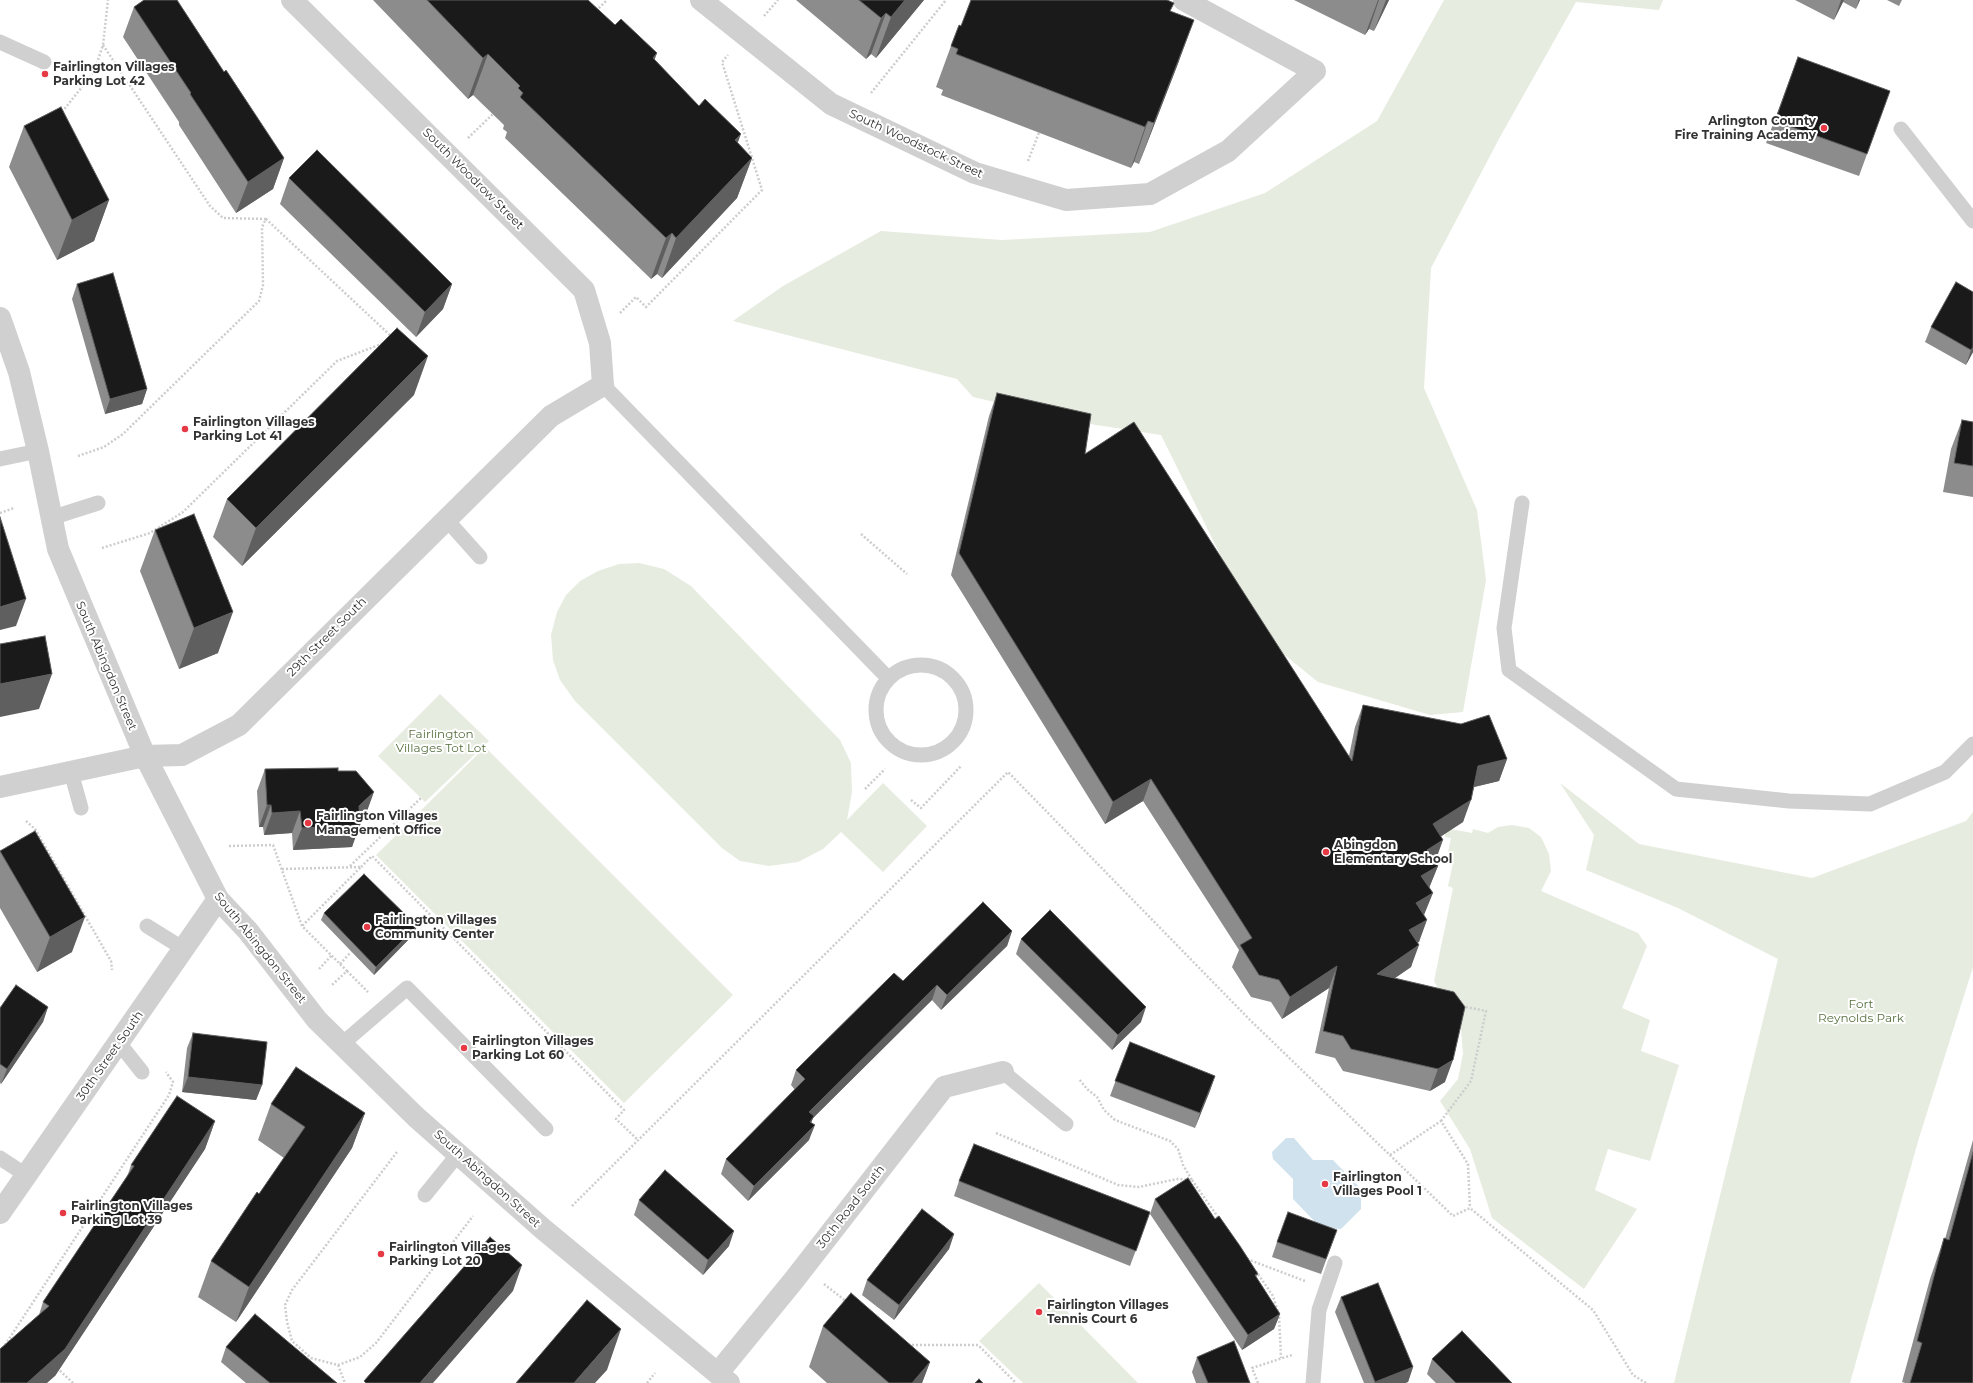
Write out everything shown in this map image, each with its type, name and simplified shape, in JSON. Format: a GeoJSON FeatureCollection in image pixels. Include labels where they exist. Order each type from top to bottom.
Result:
{"type":"FeatureCollection","features":[{"type":"Feature","properties":{"kind":"street","name":"South Woodrow Street"},"geometry":{"type":"LineString","coordinates":[[292,0],[584,290],[600,343],[603,385]]}},
{"type":"Feature","properties":{"kind":"street","name":"South Woodstock Street"},"geometry":{"type":"LineString","coordinates":[[701,0],[831,104],[975,172],[1066,200],[1150,194],[1228,151],[1315,71],[1184,0]]}},
{"type":"Feature","properties":{"kind":"street","name":"South Abingdon Street"},"geometry":{"type":"LineString","coordinates":[[0,318],[19,372],[38,451],[58,549],[145,756],[218,899],[248,931],[317,1020],[416,1117],[543,1229],[719,1380]]}},
{"type":"Feature","properties":{"kind":"street","name":"29th Street South"},"geometry":{"type":"LineString","coordinates":[[0,787],[145,756],[182,755],[239,725],[551,416],[603,385]]}},
{"type":"Feature","properties":{"kind":"street","name":"30th Street South"},"geometry":{"type":"LineString","coordinates":[[0,1212],[218,899]]}},
{"type":"Feature","properties":{"kind":"street","name":"30th Road South"},"geometry":{"type":"LineString","coordinates":[[719,1380],[794,1280],[944,1087],[1003,1072]]}},
{"type":"Feature","properties":{"kind":"lane"},"geometry":{"type":"LineString","coordinates":[[0,42],[44,62]]}},
{"type":"Feature","properties":{"kind":"lane"},"geometry":{"type":"LineString","coordinates":[[1901,129],[1973,221]]}},
{"type":"Feature","properties":{"kind":"lane"},"geometry":{"type":"LineString","coordinates":[[603,385],[888,678]]}},
{"type":"Feature","properties":{"kind":"lane"},"geometry":{"type":"LineString","coordinates":[[0,459],[38,451]]}},
{"type":"Feature","properties":{"kind":"lane"},"geometry":{"type":"LineString","coordinates":[[51,518],[98,503]]}},
{"type":"Feature","properties":{"kind":"lane"},"geometry":{"type":"LineString","coordinates":[[1522,503],[1504,628],[1508,670],[1676,789],[1789,801],[1870,804],[1945,772],[1973,744]]}},
{"type":"Feature","properties":{"kind":"lane"},"geometry":{"type":"LineString","coordinates":[[446,519],[480,557]]}},
{"type":"Feature","properties":{"kind":"lane"},"geometry":{"type":"LineString","coordinates":[[915,665],[930,666],[945,672],[956,681],[964,695],[966,710],[964,725],[956,738],[945,748],[932,754],[917,755],[903,751],[891,744],[882,733],[876,719],[876,704],[880,691],[888,678],[900,670],[915,665]]}},
{"type":"Feature","properties":{"kind":"lane"},"geometry":{"type":"LineString","coordinates":[[71,772],[81,808]]}},
{"type":"Feature","properties":{"kind":"lane"},"geometry":{"type":"LineString","coordinates":[[147,926],[184,949]]}},
{"type":"Feature","properties":{"kind":"lane"},"geometry":{"type":"LineString","coordinates":[[342,1044],[407,988],[546,1129]]}},
{"type":"Feature","properties":{"kind":"lane"},"geometry":{"type":"LineString","coordinates":[[119,1043],[142,1072]]}},
{"type":"Feature","properties":{"kind":"lane"},"geometry":{"type":"LineString","coordinates":[[1003,1072],[1066,1124]]}},
{"type":"Feature","properties":{"kind":"lane"},"geometry":{"type":"LineString","coordinates":[[425,1195],[458,1153]]}},
{"type":"Feature","properties":{"kind":"lane"},"geometry":{"type":"LineString","coordinates":[[0,1158],[26,1175]]}},
{"type":"Feature","properties":{"kind":"lane"},"geometry":{"type":"LineString","coordinates":[[1313,1383],[1319,1310],[1335,1263]]}},
{"type":"Feature","properties":{"kind":"path"},"geometry":{"type":"LineString","coordinates":[[58,117],[94,72],[103,45],[108,0]]}},
{"type":"Feature","properties":{"kind":"path"},"geometry":{"type":"LineString","coordinates":[[592,16],[607,0]]}},
{"type":"Feature","properties":{"kind":"path"},"geometry":{"type":"LineString","coordinates":[[616,317],[636,297],[646,307],[762,190],[722,62],[778,0]]}},
{"type":"Feature","properties":{"kind":"path"},"geometry":{"type":"LineString","coordinates":[[853,115],[946,0]]}},
{"type":"Feature","properties":{"kind":"path"},"geometry":{"type":"LineString","coordinates":[[102,548],[150,533],[183,512],[337,361],[393,339],[266,219],[223,218],[210,206],[103,45]]}},
{"type":"Feature","properties":{"kind":"path"},"geometry":{"type":"LineString","coordinates":[[449,156],[497,111]]}},
{"type":"Feature","properties":{"kind":"path"},"geometry":{"type":"LineString","coordinates":[[1019,186],[1041,127]]}},
{"type":"Feature","properties":{"kind":"path"},"geometry":{"type":"LineString","coordinates":[[78,456],[104,447],[123,434],[259,301],[263,285],[262,227],[266,219]]}},
{"type":"Feature","properties":{"kind":"path"},"geometry":{"type":"LineString","coordinates":[[0,513],[14,508]]}},
{"type":"Feature","properties":{"kind":"path"},"geometry":{"type":"LineString","coordinates":[[862,534],[907,574]]}},
{"type":"Feature","properties":{"kind":"path"},"geometry":{"type":"LineString","coordinates":[[911,800],[921,808],[961,766]]}},
{"type":"Feature","properties":{"kind":"path"},"geometry":{"type":"LineString","coordinates":[[865,789],[885,769]]}},
{"type":"Feature","properties":{"kind":"path"},"geometry":{"type":"LineString","coordinates":[[572,1206],[1008,772],[1250,1020],[1453,1216],[1470,1208]]}},
{"type":"Feature","properties":{"kind":"path"},"geometry":{"type":"LineString","coordinates":[[350,867],[421,798]]}},
{"type":"Feature","properties":{"kind":"path"},"geometry":{"type":"LineString","coordinates":[[26,821],[35,829],[111,961],[112,970]]}},
{"type":"Feature","properties":{"kind":"path"},"geometry":{"type":"LineString","coordinates":[[230,846],[273,844],[302,926],[370,995]]}},
{"type":"Feature","properties":{"kind":"path"},"geometry":{"type":"LineString","coordinates":[[302,926],[372,856],[624,1110],[616,1119],[638,1140]]}},
{"type":"Feature","properties":{"kind":"path"},"geometry":{"type":"LineString","coordinates":[[282,869],[361,867]]}},
{"type":"Feature","properties":{"kind":"path"},"geometry":{"type":"LineString","coordinates":[[340,964],[351,952]]}},
{"type":"Feature","properties":{"kind":"path"},"geometry":{"type":"LineString","coordinates":[[319,969],[332,956]]}},
{"type":"Feature","properties":{"kind":"path"},"geometry":{"type":"LineString","coordinates":[[332,985],[347,971]]}},
{"type":"Feature","properties":{"kind":"path"},"geometry":{"type":"LineString","coordinates":[[1390,1155],[1441,1121],[1472,1081],[1486,1011],[1455,1004]]}},
{"type":"Feature","properties":{"kind":"path"},"geometry":{"type":"LineString","coordinates":[[2,1349],[169,1096],[173,1082],[163,1068]]}},
{"type":"Feature","properties":{"kind":"path"},"geometry":{"type":"LineString","coordinates":[[1079,1079],[1097,1098],[1104,1110],[1115,1120],[1170,1141],[1178,1149],[1183,1165],[1222,1223]]}},
{"type":"Feature","properties":{"kind":"path"},"geometry":{"type":"LineString","coordinates":[[1441,1121],[1468,1164],[1470,1208],[1593,1310],[1633,1375],[1646,1383]]}},
{"type":"Feature","properties":{"kind":"path"},"geometry":{"type":"LineString","coordinates":[[996,1134],[1118,1185],[1139,1187],[1177,1179],[1192,1180]]}},
{"type":"Feature","properties":{"kind":"path"},"geometry":{"type":"LineString","coordinates":[[397,1152],[292,1290],[285,1305],[286,1322],[292,1340],[311,1358],[338,1365],[360,1357],[376,1344],[473,1216]]}},
{"type":"Feature","properties":{"kind":"path"},"geometry":{"type":"LineString","coordinates":[[1243,1253],[1273,1296],[1280,1315],[1281,1358]]}},
{"type":"Feature","properties":{"kind":"path"},"geometry":{"type":"LineString","coordinates":[[1247,1259],[1326,1289]]}},
{"type":"Feature","properties":{"kind":"path"},"geometry":{"type":"LineString","coordinates":[[822,1283],[852,1305]]}},
{"type":"Feature","properties":{"kind":"path"},"geometry":{"type":"LineString","coordinates":[[16,1329],[21,1334]]}},
{"type":"Feature","properties":{"kind":"path"},"geometry":{"type":"LineString","coordinates":[[902,1341],[908,1345],[978,1346],[1016,1383]]}},
{"type":"Feature","properties":{"kind":"path"},"geometry":{"type":"LineString","coordinates":[[1258,1383],[1252,1368],[1315,1347]]}},
{"type":"Feature","properties":{"kind":"path"},"geometry":{"type":"LineString","coordinates":[[54,1365],[73,1383]]}},
{"type":"Feature","properties":{"kind":"path"},"geometry":{"type":"LineString","coordinates":[[338,1365],[345,1383]]}},
{"type":"Feature","properties":{"kind":"path"},"geometry":{"type":"LineString","coordinates":[[646,1383],[655,1373]]}},
{"type":"Feature","properties":{"kind":"green space"},"geometry":{"type":"Polygon","coordinates":[[[1444,0],[1663,0],[1659,10],[1576,2],[1500,137],[1431,268],[1424,388],[1477,510],[1486,580],[1463,712],[1430,715],[1318,682],[1260,635],[1161,435],[1090,424],[973,397],[957,379],[733,321],[783,286],[881,231],[1002,240],[1150,232],[1265,193],[1377,121],[1444,0]]]}},
{"type":"Feature","properties":{"kind":"green space"},"geometry":{"type":"Polygon","coordinates":[[[639,563],[664,569],[691,586],[840,740],[851,763],[852,792],[847,820],[883,783],[927,826],[883,872],[841,832],[823,849],[798,862],[769,866],[740,861],[722,848],[575,701],[560,680],[553,660],[551,635],[557,612],[566,595],[580,581],[598,571],[619,564],[639,563]]]}},
{"type":"Feature","properties":{"kind":"green space","name":"Fairlington Villages Tot Lot"},"geometry":{"type":"Polygon","coordinates":[[[440,694],[489,741],[425,802],[378,756],[440,694]]]}},
{"type":"Feature","properties":{"kind":"green space"},"geometry":{"type":"Polygon","coordinates":[[[485,747],[733,995],[624,1103],[376,855],[485,747]]]}},
{"type":"Feature","properties":{"kind":"green space","name":"Fort Reynolds Park"},"geometry":{"type":"Polygon","coordinates":[[[1560,783],[1639,844],[1812,878],[1966,821],[1973,812],[1973,967],[1919,1138],[1850,1383],[1674,1383],[1778,959],[1678,908],[1586,870],[1594,835],[1560,783]]]}},
{"type":"Feature","properties":{"kind":"green space"},"geometry":{"type":"Polygon","coordinates":[[[1512,825],[1529,828],[1541,837],[1549,854],[1551,871],[1541,891],[1638,933],[1647,946],[1622,1008],[1650,1020],[1641,1051],[1679,1065],[1650,1161],[1608,1149],[1595,1190],[1637,1209],[1584,1289],[1492,1218],[1470,1149],[1440,1101],[1458,1079],[1463,1054],[1461,1029],[1434,981],[1453,888],[1448,886],[1453,863],[1446,862],[1451,838],[1445,837],[1445,828],[1472,833],[1473,829],[1488,833],[1498,827],[1512,825]]]}},
{"type":"Feature","properties":{"kind":"green space","name":"Fairlington Villages Tennis Court 6"},"geometry":{"type":"Polygon","coordinates":[[[1039,1283],[1138,1383],[1023,1383],[979,1341],[1039,1283]]]}},
{"type":"Feature","properties":{"kind":"water","name":"Fairlington Villages Pool 1"},"geometry":{"type":"Polygon","coordinates":[[[1286,1138],[1294,1138],[1313,1160],[1333,1160],[1361,1189],[1361,1209],[1341,1229],[1321,1228],[1293,1199],[1293,1179],[1273,1159],[1272,1152],[1286,1138]]]}},
{"type":"Feature","properties":{"kind":"building"},"geometry":{"type":"Polygon","coordinates":[[[144,0],[177,0],[224,72],[226,70],[284,158],[248,182],[134,7],[144,0]]]}},
{"type":"Feature","properties":{"kind":"building"},"geometry":{"type":"Polygon","coordinates":[[[427,0],[588,0],[615,25],[621,19],[657,53],[653,58],[699,106],[705,99],[741,134],[735,140],[752,158],[676,238],[672,233],[666,238],[520,97],[523,93],[518,88],[520,86],[488,54],[483,58],[427,0]]]}},
{"type":"Feature","properties":{"kind":"building"},"geometry":{"type":"Polygon","coordinates":[[[859,0],[905,0],[891,17],[886,13],[881,18],[859,0]]]}},
{"type":"Feature","properties":{"kind":"building"},"geometry":{"type":"Polygon","coordinates":[[[971,0],[1167,0],[1174,3],[1170,11],[1194,20],[1154,123],[1148,121],[1145,127],[956,54],[958,49],[951,46],[971,0]]]}},
{"type":"Feature","properties":{"kind":"building","name":"Arlington County Fire Training Academy"},"geometry":{"type":"Polygon","coordinates":[[[1798,57],[1890,91],[1867,154],[1775,121],[1798,57]]]}},
{"type":"Feature","properties":{"kind":"building"},"geometry":{"type":"Polygon","coordinates":[[[61,107],[109,200],[72,220],[24,126],[61,107]]]}},
{"type":"Feature","properties":{"kind":"building"},"geometry":{"type":"Polygon","coordinates":[[[317,150],[452,284],[425,312],[289,178],[317,150]]]}},
{"type":"Feature","properties":{"kind":"building"},"geometry":{"type":"Polygon","coordinates":[[[113,273],[147,389],[110,399],[77,284],[113,273]]]}},
{"type":"Feature","properties":{"kind":"building"},"geometry":{"type":"Polygon","coordinates":[[[1956,282],[1973,292],[1973,347],[1971,350],[1931,327],[1956,282]]]}},
{"type":"Feature","properties":{"kind":"building"},"geometry":{"type":"Polygon","coordinates":[[[397,328],[428,356],[256,528],[227,499],[397,328]]]}},
{"type":"Feature","properties":{"kind":"building"},"geometry":{"type":"Polygon","coordinates":[[[997,393],[1091,414],[1085,454],[1134,422],[1352,761],[1363,705],[1461,724],[1489,715],[1507,759],[1478,766],[1471,800],[1433,824],[1443,840],[1427,850],[1438,866],[1421,876],[1433,893],[1416,903],[1427,920],[1409,930],[1419,945],[1377,974],[1454,992],[1465,1007],[1453,1060],[1438,1069],[1351,1049],[1343,1036],[1323,1031],[1337,966],[1290,997],[1279,980],[1259,975],[1240,945],[1252,938],[1151,779],[1113,802],[959,553],[997,393]]]}},
{"type":"Feature","properties":{"kind":"building"},"geometry":{"type":"Polygon","coordinates":[[[1962,420],[1973,422],[1973,466],[1954,463],[1962,420]]]}},
{"type":"Feature","properties":{"kind":"building"},"geometry":{"type":"Polygon","coordinates":[[[194,514],[233,612],[194,628],[155,530],[194,514]]]}},
{"type":"Feature","properties":{"kind":"building"},"geometry":{"type":"Polygon","coordinates":[[[0,517],[26,599],[0,607],[0,517]]]}},
{"type":"Feature","properties":{"kind":"building"},"geometry":{"type":"Polygon","coordinates":[[[45,636],[52,674],[0,684],[0,644],[45,636]]]}},
{"type":"Feature","properties":{"kind":"building"},"geometry":{"type":"Polygon","coordinates":[[[338,768],[338,771],[356,771],[374,792],[359,806],[360,825],[302,828],[300,811],[272,813],[271,805],[267,805],[265,769],[338,768]]]}},
{"type":"Feature","properties":{"kind":"building"},"geometry":{"type":"Polygon","coordinates":[[[35,831],[85,917],[50,937],[0,851],[35,831]]]}},
{"type":"Feature","properties":{"kind":"building","name":"Fairlington Villages Community Center"},"geometry":{"type":"Polygon","coordinates":[[[364,874],[417,926],[376,967],[324,913],[364,874]]]}},
{"type":"Feature","properties":{"kind":"building"},"geometry":{"type":"Polygon","coordinates":[[[983,902],[1012,931],[947,995],[937,985],[809,1112],[814,1116],[810,1122],[815,1125],[754,1186],[726,1159],[805,1079],[796,1070],[894,973],[903,981],[983,902]]]}},
{"type":"Feature","properties":{"kind":"building"},"geometry":{"type":"Polygon","coordinates":[[[1050,910],[1146,1007],[1118,1035],[1021,939],[1050,910]]]}},
{"type":"Feature","properties":{"kind":"building"},"geometry":{"type":"Polygon","coordinates":[[[16,985],[48,1007],[7,1069],[0,1064],[0,1008],[16,985]]]}},
{"type":"Feature","properties":{"kind":"building"},"geometry":{"type":"Polygon","coordinates":[[[193,1033],[267,1042],[262,1085],[188,1077],[193,1033]]]}},
{"type":"Feature","properties":{"kind":"building"},"geometry":{"type":"Polygon","coordinates":[[[1130,1042],[1215,1076],[1200,1113],[1115,1081],[1130,1042]]]}},
{"type":"Feature","properties":{"kind":"building"},"geometry":{"type":"Polygon","coordinates":[[[296,1067],[365,1113],[249,1287],[211,1261],[257,1192],[259,1194],[305,1127],[271,1104],[296,1067]]]}},
{"type":"Feature","properties":{"kind":"building"},"geometry":{"type":"Polygon","coordinates":[[[177,1096],[215,1121],[65,1349],[27,1383],[0,1383],[0,1349],[49,1306],[43,1302],[134,1166],[131,1165],[177,1096]]]}},
{"type":"Feature","properties":{"kind":"building"},"geometry":{"type":"Polygon","coordinates":[[[974,1144],[1150,1212],[1136,1251],[959,1181],[974,1144]]]}},
{"type":"Feature","properties":{"kind":"building"},"geometry":{"type":"Polygon","coordinates":[[[1973,1152],[1973,1383],[1910,1383],[1922,1343],[1917,1341],[1944,1238],[1949,1240],[1973,1152]]]}},
{"type":"Feature","properties":{"kind":"building"},"geometry":{"type":"Polygon","coordinates":[[[665,1170],[734,1231],[708,1260],[639,1200],[665,1170]]]}},
{"type":"Feature","properties":{"kind":"building"},"geometry":{"type":"Polygon","coordinates":[[[1188,1178],[1215,1219],[1219,1216],[1240,1246],[1258,1274],[1255,1275],[1280,1314],[1248,1335],[1155,1199],[1188,1178]]]}},
{"type":"Feature","properties":{"kind":"building"},"geometry":{"type":"Polygon","coordinates":[[[922,1209],[954,1234],[899,1305],[867,1280],[922,1209]]]}},
{"type":"Feature","properties":{"kind":"building"},"geometry":{"type":"Polygon","coordinates":[[[1288,1212],[1337,1230],[1326,1259],[1277,1242],[1288,1212]]]}},
{"type":"Feature","properties":{"kind":"building"},"geometry":{"type":"Polygon","coordinates":[[[490,1237],[522,1265],[420,1383],[366,1383],[364,1381],[490,1237]]]}},
{"type":"Feature","properties":{"kind":"building"},"geometry":{"type":"Polygon","coordinates":[[[1378,1283],[1413,1367],[1375,1382],[1341,1297],[1378,1283]]]}},
{"type":"Feature","properties":{"kind":"building"},"geometry":{"type":"Polygon","coordinates":[[[851,1293],[930,1362],[912,1383],[889,1383],[823,1326],[851,1293]]]}},
{"type":"Feature","properties":{"kind":"building"},"geometry":{"type":"Polygon","coordinates":[[[587,1300],[621,1329],[574,1383],[516,1383],[587,1300]]]}},
{"type":"Feature","properties":{"kind":"building"},"geometry":{"type":"Polygon","coordinates":[[[255,1314],[337,1383],[270,1383],[226,1347],[255,1314]]]}},
{"type":"Feature","properties":{"kind":"building"},"geometry":{"type":"Polygon","coordinates":[[[1462,1331],[1512,1383],[1456,1383],[1432,1359],[1462,1331]]]}},
{"type":"Feature","properties":{"kind":"building"},"geometry":{"type":"Polygon","coordinates":[[[1234,1341],[1250,1383],[1208,1383],[1197,1357],[1234,1341]]]}},
{"type":"Feature","properties":{"kind":"building"},"geometry":{"type":"Polygon","coordinates":[[[979,1379],[983,1383],[975,1383],[979,1379]]]}},
{"type":"Feature","properties":{"kind":"place","name":"Fairlington Villages Parking Lot 42"},"geometry":{"type":"Point","coordinates":[45,74]}},
{"type":"Feature","properties":{"kind":"place","name":"Arlington County Fire Training Academy"},"geometry":{"type":"Point","coordinates":[1824,128]}},
{"type":"Feature","properties":{"kind":"place","name":"Fairlington Villages Parking Lot 41"},"geometry":{"type":"Point","coordinates":[185,429]}},
{"type":"Feature","properties":{"kind":"place","name":"Fairlington Villages Management Office"},"geometry":{"type":"Point","coordinates":[308,823]}},
{"type":"Feature","properties":{"kind":"place","name":"Abingdon Elementary School"},"geometry":{"type":"Point","coordinates":[1326,852]}},
{"type":"Feature","properties":{"kind":"place","name":"Fairlington Villages Community Center"},"geometry":{"type":"Point","coordinates":[367,927]}},
{"type":"Feature","properties":{"kind":"place","name":"Fairlington Villages Parking Lot 60"},"geometry":{"type":"Point","coordinates":[464,1048]}},
{"type":"Feature","properties":{"kind":"place","name":"Fairlington Villages Pool 1"},"geometry":{"type":"Point","coordinates":[1325,1184]}},
{"type":"Feature","properties":{"kind":"place","name":"Fairlington Villages Parking Lot 39"},"geometry":{"type":"Point","coordinates":[63,1213]}},
{"type":"Feature","properties":{"kind":"place","name":"Fairlington Villages Parking Lot 20"},"geometry":{"type":"Point","coordinates":[381,1254]}},
{"type":"Feature","properties":{"kind":"place","name":"Fairlington Villages Tennis Court 6"},"geometry":{"type":"Point","coordinates":[1039,1312]}}]}
